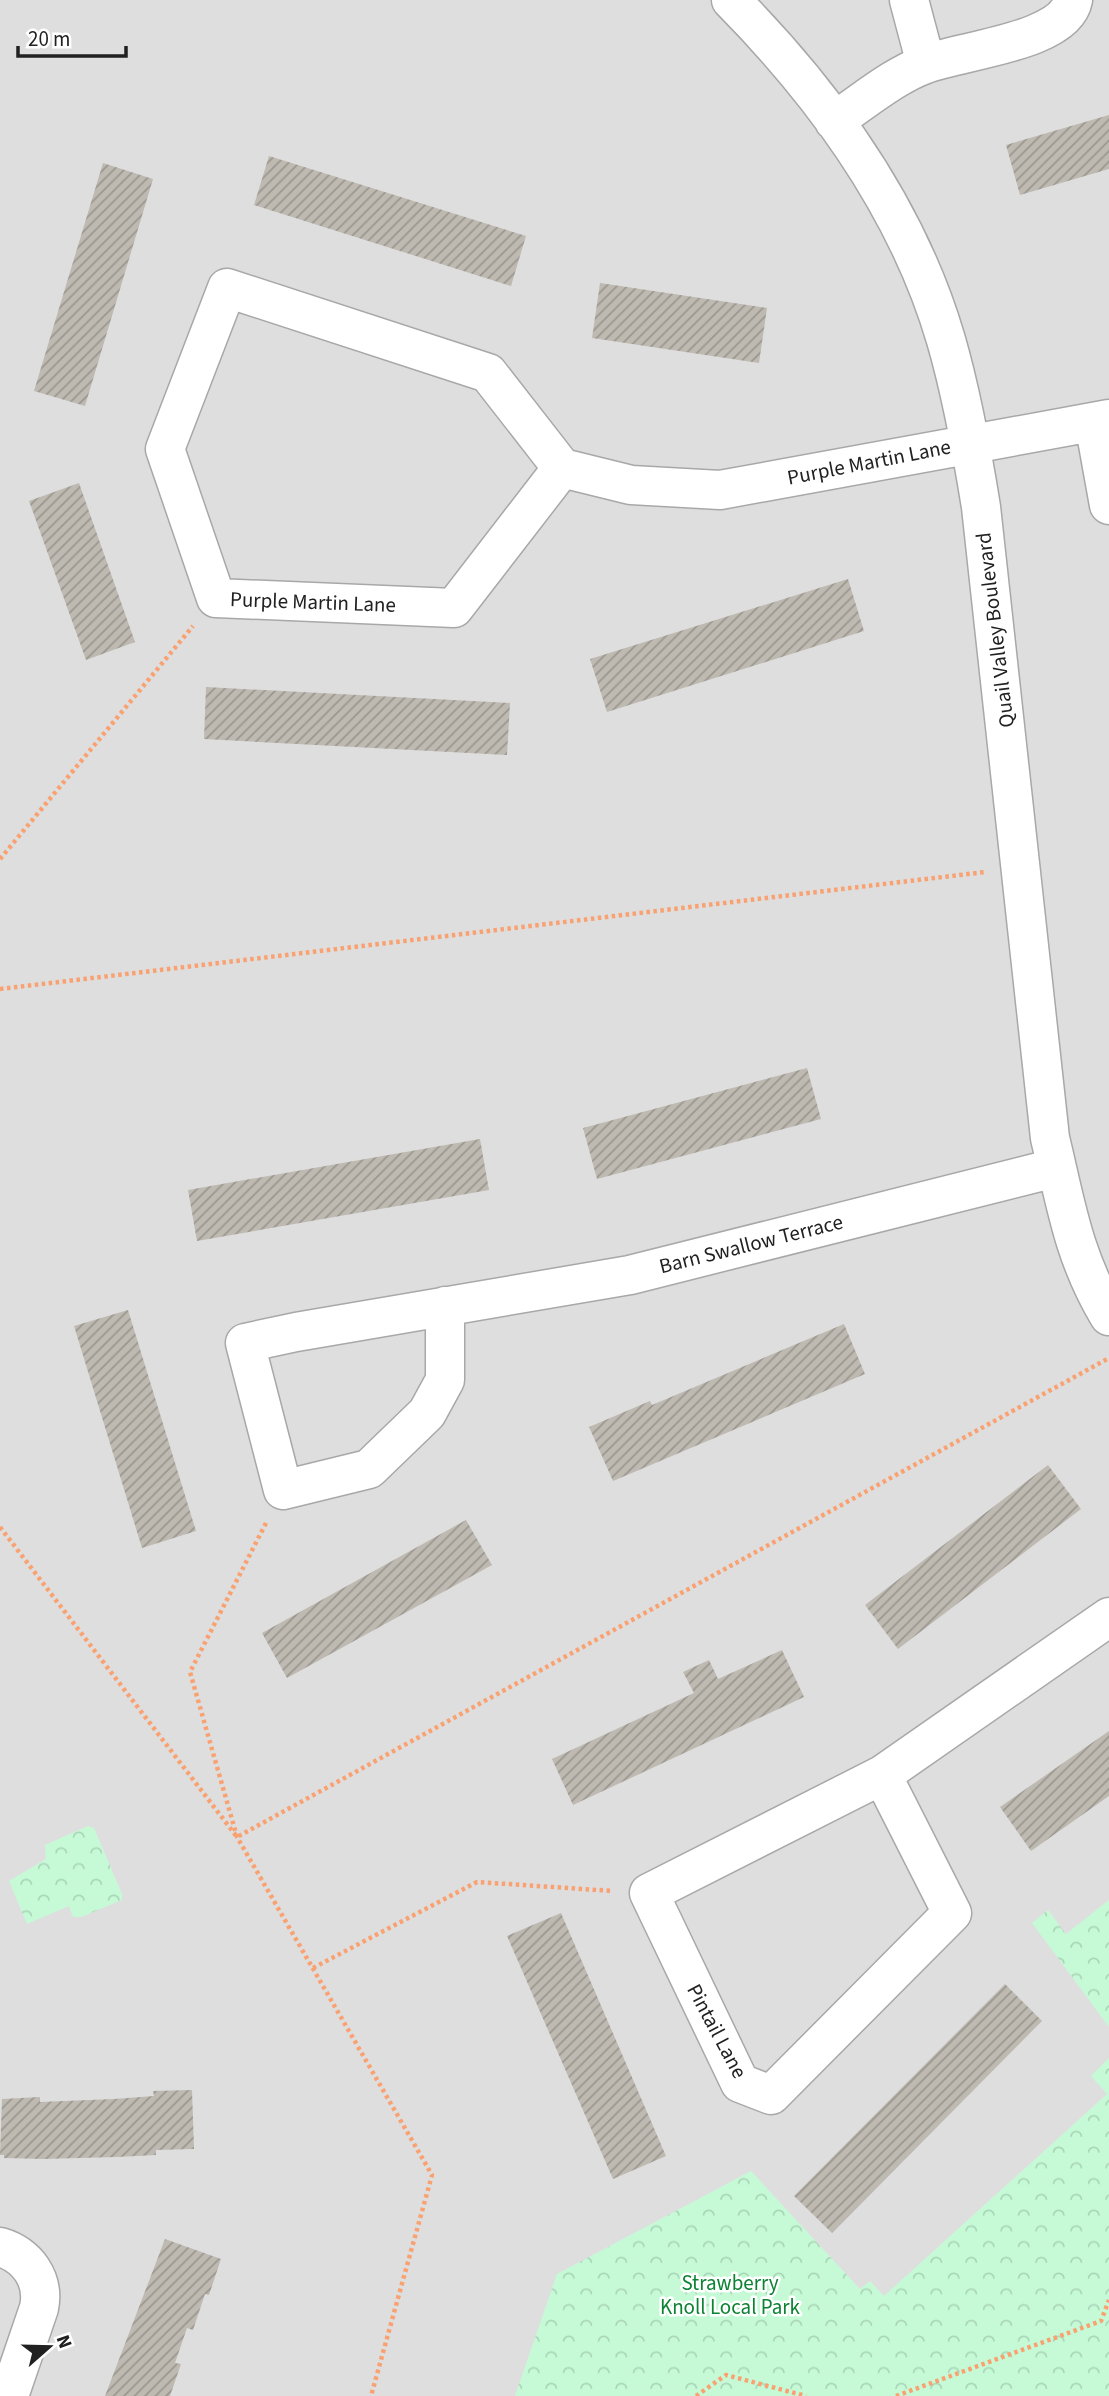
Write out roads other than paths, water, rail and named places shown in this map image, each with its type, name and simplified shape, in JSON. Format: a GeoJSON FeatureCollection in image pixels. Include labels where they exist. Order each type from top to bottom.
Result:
{"type":"FeatureCollection","features":[{"type":"Feature","properties":{"kind":"street","name":"Quail Valley Boulevard"},"geometry":{"type":"LineString","coordinates":[[731,0],[779,50],[834,121],[876,184],[926,286],[945,338],[970,443],[981,507],[1046,1110],[1055,1168],[1076,1246],[1109,1316]]}},
{"type":"Feature","properties":{"kind":"street"},"geometry":{"type":"LineString","coordinates":[[909,0],[926,64]]}},
{"type":"Feature","properties":{"kind":"street"},"geometry":{"type":"LineString","coordinates":[[834,121],[926,64],[1046,30],[1068,15],[1073,0]]}},
{"type":"Feature","properties":{"kind":"street","name":"Purple Martin Lane"},"geometry":{"type":"LineString","coordinates":[[562,468],[454,608],[216,598],[165,449],[227,288],[488,373],[562,468],[631,485],[720,490],[1101,421],[1109,505]]}},
{"type":"Feature","properties":{"kind":"street","name":"Barn Swallow Terrace"},"geometry":{"type":"LineString","coordinates":[[445,1306],[445,1380],[427,1413],[369,1469],[283,1490],[245,1343],[445,1306],[630,1275],[1055,1168]]}},
{"type":"Feature","properties":{"kind":"street"},"geometry":{"type":"LineString","coordinates":[[883,1774],[1109,1617]]}},
{"type":"Feature","properties":{"kind":"street","name":"Pintail Lane"},"geometry":{"type":"LineString","coordinates":[[883,1774],[952,1913],[771,2095],[740,2083],[649,1893],[883,1774]]}},
{"type":"Feature","properties":{"kind":"street"},"geometry":{"type":"LineString","coordinates":[[0,2248],[27,2262],[36,2276],[40,2294],[39,2308],[9,2396]]}},
{"type":"Feature","properties":{"kind":"park label","name":"Strawberry Knoll Local Park"},"geometry":{"type":"Point","coordinates":[730,2295]}}]}
